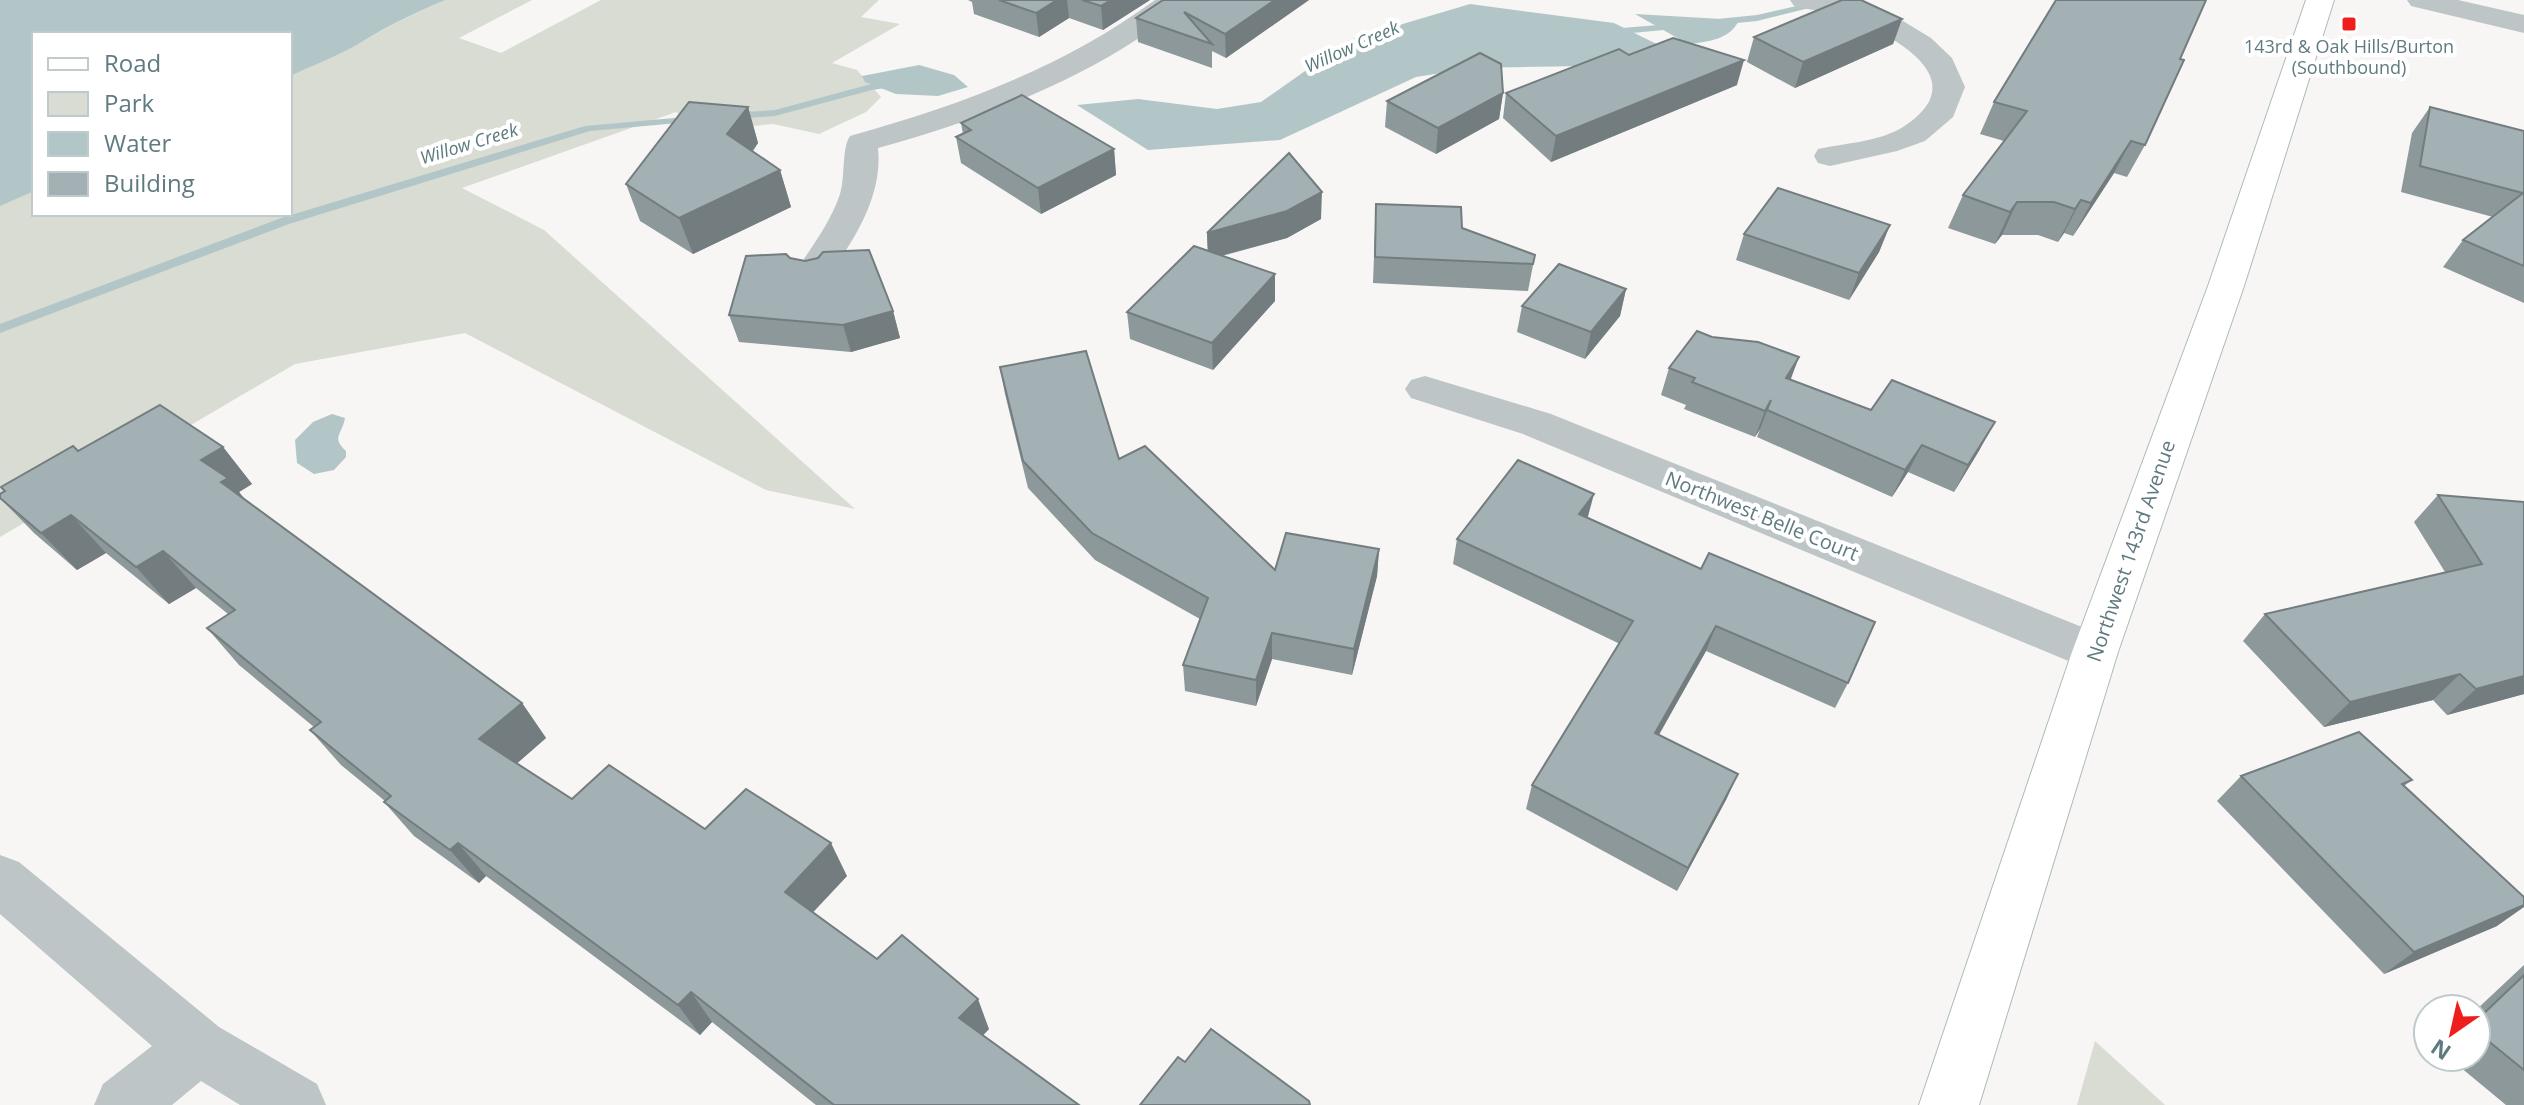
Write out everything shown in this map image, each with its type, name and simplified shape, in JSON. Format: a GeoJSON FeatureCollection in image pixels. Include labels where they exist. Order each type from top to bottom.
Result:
{"type":"FeatureCollection","features":[{"type":"Feature","properties":{"kind":"main road","name":"Northwest 143rd Avenue"},"geometry":{"type":"LineString","coordinates":[[1949,1105],[2095,652],[2226,286],[2320,0]]}},
{"type":"Feature","properties":{"kind":"street"},"geometry":{"type":"LineString","coordinates":[[812,274],[857,201],[865,172],[859,131],[958,116],[1016,95],[1070,70],[1115,43],[1173,0]]}},
{"type":"Feature","properties":{"kind":"street"},"geometry":{"type":"LineString","coordinates":[[1804,0],[1846,9],[1901,30],[1926,45],[1939,59],[1948,78],[1949,96],[1938,115],[1912,135],[1830,156]]}},
{"type":"Feature","properties":{"kind":"street"},"geometry":{"type":"LineString","coordinates":[[2421,0],[2524,24]]}},
{"type":"Feature","properties":{"kind":"street","name":"Northwest Belle Court"},"geometry":{"type":"LineString","coordinates":[[1425,389],[1537,424],[2095,652]]}},
{"type":"Feature","properties":{"kind":"street"},"geometry":{"type":"LineString","coordinates":[[0,879],[34,911],[198,1047],[296,1105]]}},
{"type":"Feature","properties":{"kind":"street"},"geometry":{"type":"LineString","coordinates":[[124,1105],[198,1047]]}},
{"type":"Feature","properties":{"kind":"green space"},"geometry":{"type":"Polygon","coordinates":[[[446,0],[532,0],[459,38],[501,53],[601,0],[879,0],[861,17],[900,24],[832,63],[857,70],[881,97],[866,112],[819,134],[773,124],[703,131],[676,112],[462,188],[544,230],[855,509],[766,490],[465,333],[295,364],[0,537],[0,205],[32,191],[32,216],[292,216],[292,73],[343,52],[446,0]]]}},
{"type":"Feature","properties":{"kind":"green space"},"geometry":{"type":"Polygon","coordinates":[[[2095,1041],[2165,1105],[2077,1105],[2095,1041]]]}},
{"type":"Feature","properties":{"kind":"water"},"geometry":{"type":"Polygon","coordinates":[[[0,0],[446,0],[292,75],[292,32],[32,32],[32,192],[0,206],[0,0]]]}},
{"type":"Feature","properties":{"kind":"water"},"geometry":{"type":"Polygon","coordinates":[[[1470,4],[1614,23],[1673,52],[1585,66],[1473,68],[1416,77],[1280,140],[1148,150],[1077,105],[1138,99],[1217,109],[1261,102],[1349,40],[1470,4]]]}},
{"type":"Feature","properties":{"kind":"water"},"geometry":{"type":"Polygon","coordinates":[[[1635,14],[1739,20],[1724,36],[1688,44],[1635,14]]]}},
{"type":"Feature","properties":{"kind":"water"},"geometry":{"type":"Polygon","coordinates":[[[919,65],[954,75],[968,87],[938,96],[896,94],[865,82],[862,76],[919,65]]]}},
{"type":"Feature","properties":{"kind":"water"},"geometry":{"type":"Polygon","coordinates":[[[332,414],[345,418],[338,439],[346,451],[346,457],[334,470],[314,474],[297,463],[295,440],[313,422],[332,414]]]}},
{"type":"Feature","properties":{"kind":"building"},"geometry":{"type":"Polygon","coordinates":[[[999,0],[1057,0],[1036,13],[999,0]]]}},
{"type":"Feature","properties":{"kind":"building"},"geometry":{"type":"Polygon","coordinates":[[[1082,0],[1111,0],[1101,6],[1082,0]]]}},
{"type":"Feature","properties":{"kind":"building"},"geometry":{"type":"Polygon","coordinates":[[[1163,0],[1275,0],[1225,34],[1184,12],[1212,44],[1136,18],[1163,0]]]}},
{"type":"Feature","properties":{"kind":"building"},"geometry":{"type":"Polygon","coordinates":[[[1842,0],[1861,0],[1902,19],[1803,62],[1754,37],[1842,0]]]}},
{"type":"Feature","properties":{"kind":"building"},"geometry":{"type":"Polygon","coordinates":[[[2056,0],[2206,0],[2180,59],[2184,60],[2145,145],[2131,141],[2091,203],[2081,200],[2075,209],[2054,202],[2017,202],[2010,212],[1963,195],[2027,111],[1994,102],[2056,0]]]}},
{"type":"Feature","properties":{"kind":"building"},"geometry":{"type":"Polygon","coordinates":[[[1673,38],[1744,60],[1556,136],[1506,93],[1619,49],[1629,55],[1673,38]]]}},
{"type":"Feature","properties":{"kind":"building"},"geometry":{"type":"Polygon","coordinates":[[[1480,53],[1501,64],[1503,93],[1438,128],[1387,101],[1480,53]]]}},
{"type":"Feature","properties":{"kind":"building"},"geometry":{"type":"Polygon","coordinates":[[[1022,95],[1114,149],[1038,188],[956,137],[971,130],[961,123],[1022,95]]]}},
{"type":"Feature","properties":{"kind":"building"},"geometry":{"type":"Polygon","coordinates":[[[689,102],[748,107],[727,134],[780,170],[679,218],[626,184],[689,102]]]}},
{"type":"Feature","properties":{"kind":"building"},"geometry":{"type":"Polygon","coordinates":[[[2430,107],[2524,131],[2524,266],[2463,240],[2523,193],[2420,166],[2430,107]]]}},
{"type":"Feature","properties":{"kind":"building"},"geometry":{"type":"Polygon","coordinates":[[[1289,153],[1322,192],[1287,211],[1207,233],[1289,153]]]}},
{"type":"Feature","properties":{"kind":"building"},"geometry":{"type":"Polygon","coordinates":[[[1778,188],[1890,225],[1859,273],[1744,234],[1778,188]]]}},
{"type":"Feature","properties":{"kind":"building"},"geometry":{"type":"Polygon","coordinates":[[[1376,204],[1461,207],[1462,228],[1535,255],[1533,264],[1375,257],[1376,204]]]}},
{"type":"Feature","properties":{"kind":"building"},"geometry":{"type":"Polygon","coordinates":[[[1194,246],[1275,274],[1212,343],[1127,312],[1194,246]]]}},
{"type":"Feature","properties":{"kind":"building"},"geometry":{"type":"Polygon","coordinates":[[[869,250],[893,311],[843,325],[729,315],[746,256],[786,254],[805,261],[818,258],[823,252],[869,250]]]}},
{"type":"Feature","properties":{"kind":"building"},"geometry":{"type":"Polygon","coordinates":[[[1559,264],[1626,289],[1591,332],[1522,306],[1559,264]]]}},
{"type":"Feature","properties":{"kind":"building"},"geometry":{"type":"Polygon","coordinates":[[[1697,331],[1712,337],[1758,342],[1799,357],[1786,378],[1871,410],[1892,380],[1995,422],[1968,465],[1922,445],[1905,470],[1767,410],[1771,400],[1765,411],[1692,382],[1695,378],[1669,368],[1697,331]]]}},
{"type":"Feature","properties":{"kind":"building"},"geometry":{"type":"Polygon","coordinates":[[[1086,351],[1119,459],[1145,446],[1275,570],[1286,533],[1379,549],[1354,649],[1272,633],[1256,680],[1183,665],[1208,598],[1092,533],[1023,461],[1000,367],[1086,351]]]}},
{"type":"Feature","properties":{"kind":"building"},"geometry":{"type":"Polygon","coordinates":[[[160,405],[223,447],[201,460],[228,478],[221,482],[522,703],[479,739],[572,799],[609,765],[705,829],[746,789],[831,843],[785,892],[877,959],[902,935],[978,999],[959,1018],[1079,1105],[834,1105],[691,992],[678,1005],[458,843],[450,850],[384,802],[391,796],[310,730],[321,722],[207,628],[235,610],[163,551],[136,567],[71,515],[41,533],[0,498],[5,491],[1,487],[73,446],[78,451],[160,405]]]}},
{"type":"Feature","properties":{"kind":"building"},"geometry":{"type":"Polygon","coordinates":[[[1518,460],[1594,494],[1579,514],[1701,569],[1709,553],[1875,622],[1848,683],[1716,626],[1655,733],[1738,774],[1688,868],[1532,785],[1633,621],[1457,539],[1518,460]]]}},
{"type":"Feature","properties":{"kind":"building"},"geometry":{"type":"Polygon","coordinates":[[[2438,495],[2524,502],[2524,676],[2476,689],[2460,674],[2350,702],[2265,614],[2482,564],[2438,495]]]}},
{"type":"Feature","properties":{"kind":"building"},"geometry":{"type":"Polygon","coordinates":[[[2359,732],[2412,780],[2402,784],[2524,897],[2524,905],[2414,952],[2241,776],[2359,732]]]}},
{"type":"Feature","properties":{"kind":"building"},"geometry":{"type":"Polygon","coordinates":[[[2524,975],[2524,1070],[2492,1044],[2492,1006],[2524,975]]]}},
{"type":"Feature","properties":{"kind":"building"},"geometry":{"type":"Polygon","coordinates":[[[1211,1029],[1309,1101],[1310,1105],[1140,1105],[1178,1057],[1185,1062],[1211,1029]]]}},
{"type":"Feature","properties":{"kind":"waterway","name":"Willow Creek"},"geometry":{"type":"LineString","coordinates":[[1717,22],[1757,18],[1837,0]]}},
{"type":"Feature","properties":{"kind":"waterway","name":"Willow Creek"},"geometry":{"type":"LineString","coordinates":[[1610,32],[1682,26]]}},
{"type":"Feature","properties":{"kind":"waterway","name":"Willow Creek"},"geometry":{"type":"LineString","coordinates":[[731,116],[775,113],[871,87],[900,83]]}},
{"type":"Feature","properties":{"kind":"waterway","name":"Willow Creek"},"geometry":{"type":"LineString","coordinates":[[0,329],[285,221],[589,128],[696,119]]}},
{"type":"Feature","properties":{"kind":"place","name":"143rd & Oak Hills/Burton (Southbound)"},"geometry":{"type":"Point","coordinates":[2349,24]}}]}
